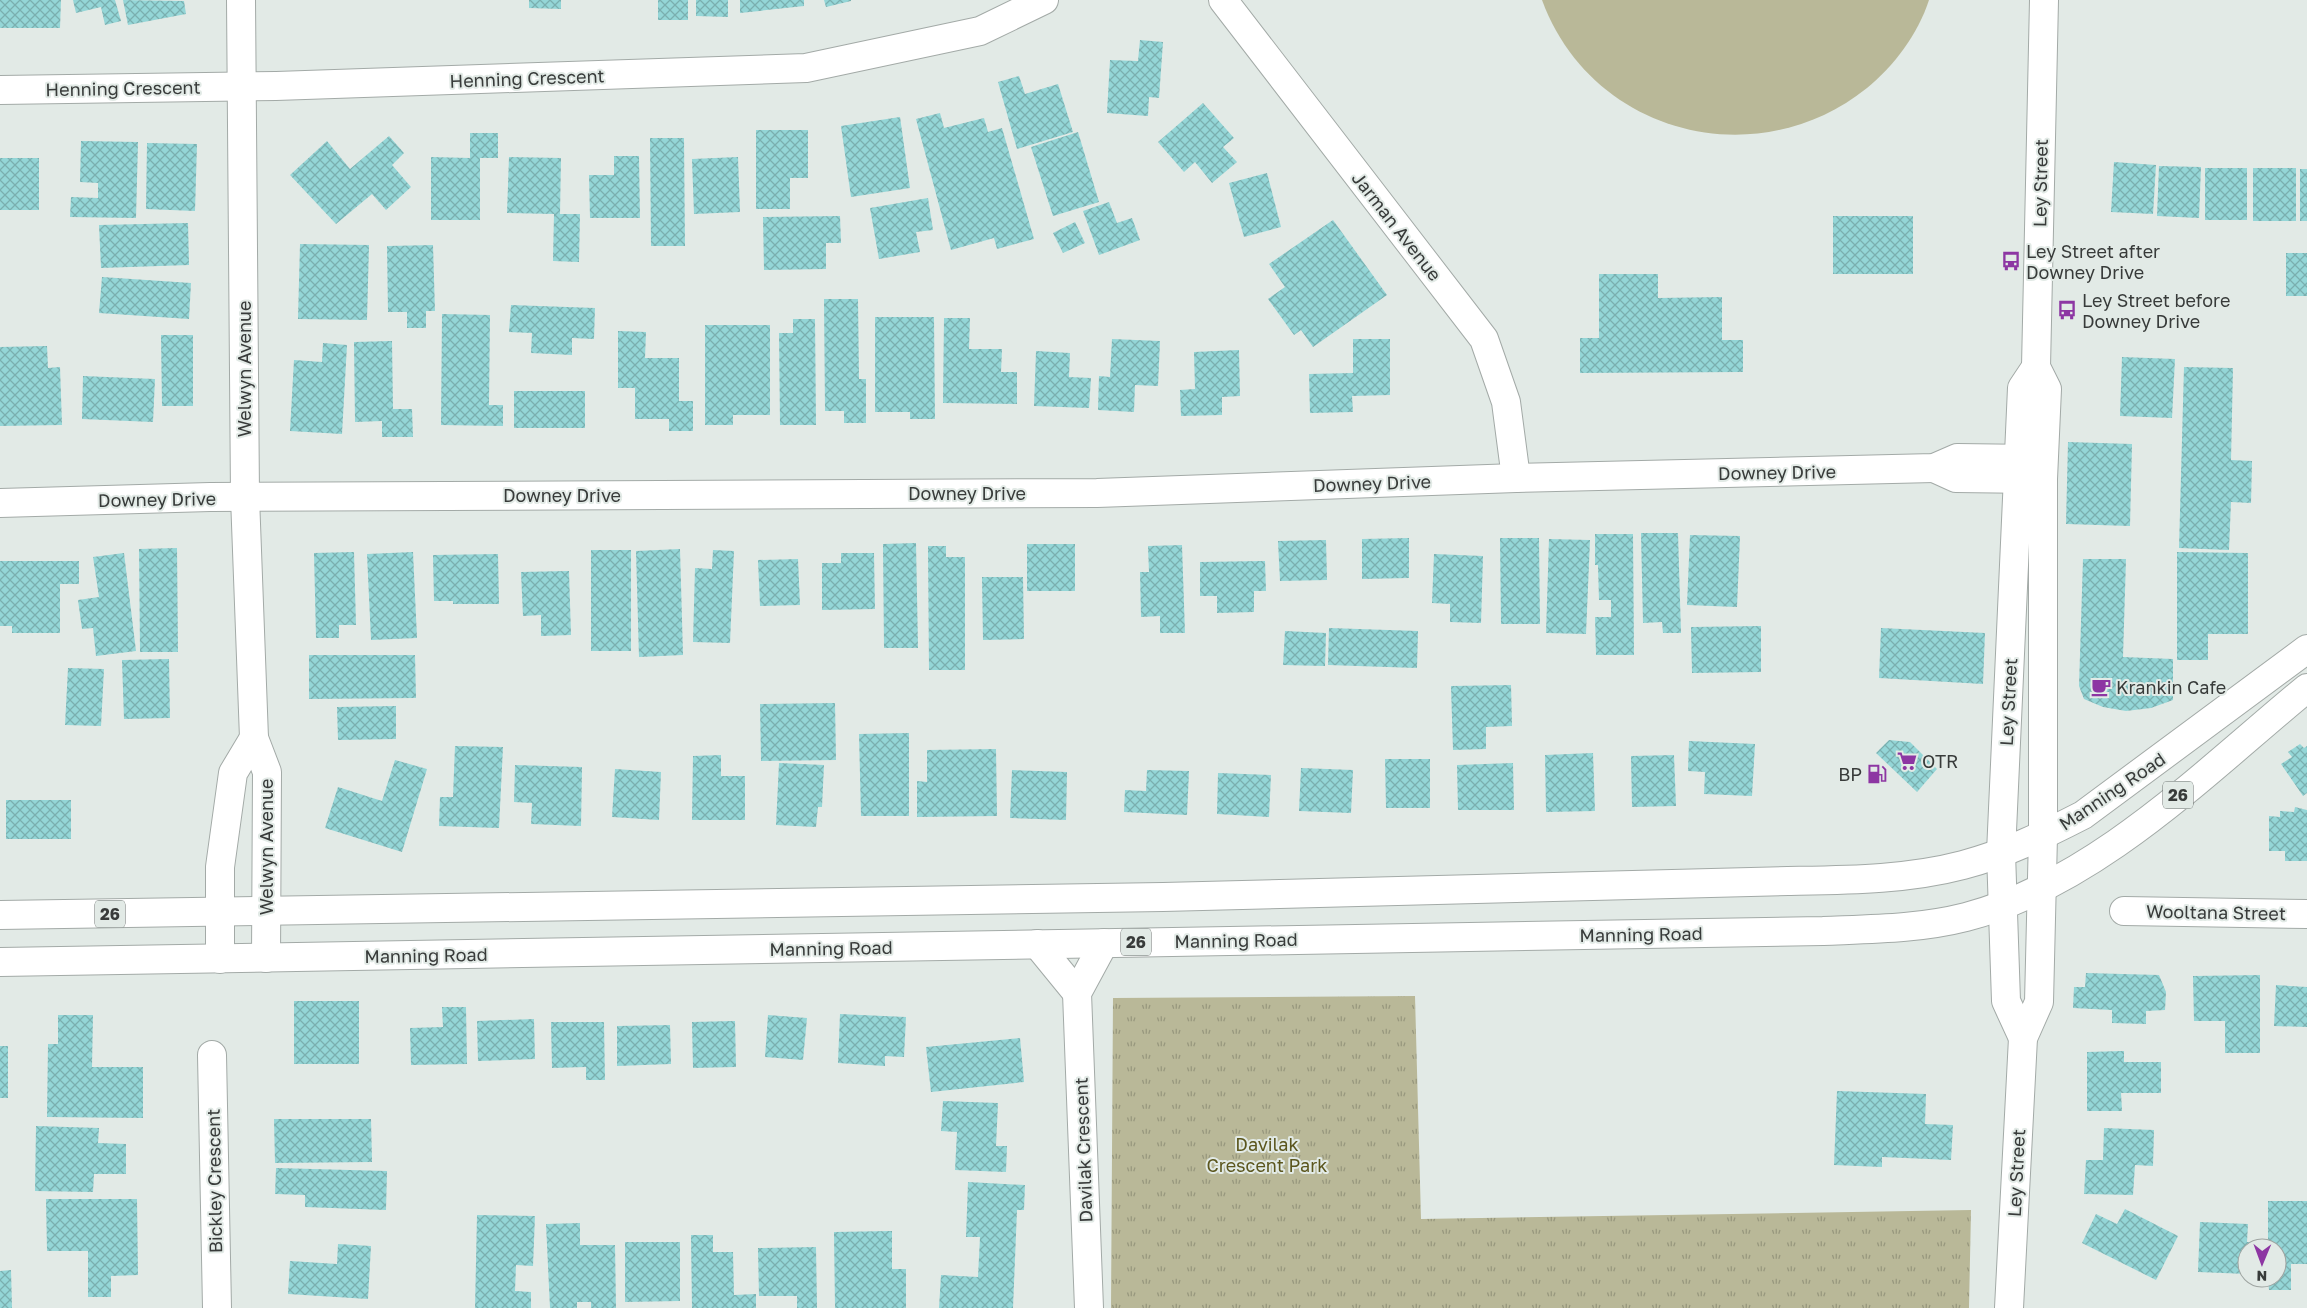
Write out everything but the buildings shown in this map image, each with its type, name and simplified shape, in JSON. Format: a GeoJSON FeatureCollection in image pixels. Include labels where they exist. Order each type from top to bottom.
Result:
{"type":"FeatureCollection","features":[{"type":"Feature","properties":{"kind":"street","name":"Welwyn Avenue"},"geometry":{"type":"LineString","coordinates":[[241,0],[244,497],[254,738],[267,772],[266,958]]}},
{"type":"Feature","properties":{"kind":"street","name":"Henning Crescent"},"geometry":{"type":"LineString","coordinates":[[0,90],[243,87],[806,68],[980,31],[1044,0]]}},
{"type":"Feature","properties":{"kind":"street","name":"Jarman Avenue"},"geometry":{"type":"LineString","coordinates":[[1223,0],[1484,339],[1506,402],[1516,478]]}},
{"type":"Feature","properties":{"kind":"street","name":"Ley Street"},"geometry":{"type":"LineString","coordinates":[[2022,1038],[2006,1001],[2001,853],[2031,469],[2046,389],[2036,366],[2044,0]]}},
{"type":"Feature","properties":{"kind":"street","name":"Downey Drive"},"geometry":{"type":"LineString","coordinates":[[0,503],[244,497],[1097,493],[1516,478],[1934,468],[1956,478],[2031,469]]}},
{"type":"Feature","properties":{"kind":"street","name":"Ley Street"},"geometry":{"type":"LineString","coordinates":[[2009,1308],[2022,1038],[2039,1002],[2040,889],[2043,836],[2031,469]]}},
{"type":"Feature","properties":{"kind":"street","name":"Manning Road"},"geometry":{"type":"LineString","coordinates":[[0,915],[1163,897],[1837,880],[1907,875],[1954,867],[2001,853],[2043,836],[2083,815],[2307,649]]}},
{"type":"Feature","properties":{"kind":"street","name":"Manning Road"},"geometry":{"type":"LineString","coordinates":[[0,962],[1895,928],[1926,925],[1968,916],[2040,889],[2102,854],[2163,808],[2307,688]]}},
{"type":"Feature","properties":{"kind":"street","name":"Welwyn Avenue"},"geometry":{"type":"LineString","coordinates":[[220,959],[220,867],[233,773],[254,738]]}},
{"type":"Feature","properties":{"kind":"street","name":"Wooltana Street"},"geometry":{"type":"LineString","coordinates":[[2124,911],[2307,914]]}},
{"type":"Feature","properties":{"kind":"street"},"geometry":{"type":"LineString","coordinates":[[1037,944],[1077,993],[1104,943]]}},
{"type":"Feature","properties":{"kind":"street","name":"Davilak Crescent"},"geometry":{"type":"LineString","coordinates":[[1077,993],[1089,1308]]}},
{"type":"Feature","properties":{"kind":"street","name":"Bickley Crescent"},"geometry":{"type":"LineString","coordinates":[[212,1055],[217,1308]]}},
{"type":"Feature","properties":{"kind":"green space"},"geometry":{"type":"Polygon","coordinates":[[[1542,0],[1929,0],[1912,37],[1887,70],[1867,88],[1823,115],[1776,131],[1728,135],[1681,128],[1637,110],[1598,83],[1565,46],[1542,0]]]}},
{"type":"Feature","properties":{"kind":"green space","name":"Davilak Crescent Park"},"geometry":{"type":"Polygon","coordinates":[[[1415,996],[1421,1219],[1971,1210],[1969,1308],[1111,1308],[1113,998],[1415,996]]]}},
{"type":"Feature","properties":{"kind":"place","name":"Ley Street after Downey Drive"},"geometry":{"type":"Point","coordinates":[2011,261]}},
{"type":"Feature","properties":{"kind":"place","name":"Ley Street before Downey Drive"},"geometry":{"type":"Point","coordinates":[2067,310]}},
{"type":"Feature","properties":{"kind":"place","name":"Krankin Cafe"},"geometry":{"type":"Point","coordinates":[2101,687]}},
{"type":"Feature","properties":{"kind":"place","name":"OTR"},"geometry":{"type":"Point","coordinates":[1907,761]}},
{"type":"Feature","properties":{"kind":"place","name":"BP"},"geometry":{"type":"Point","coordinates":[1877,774]}}]}
